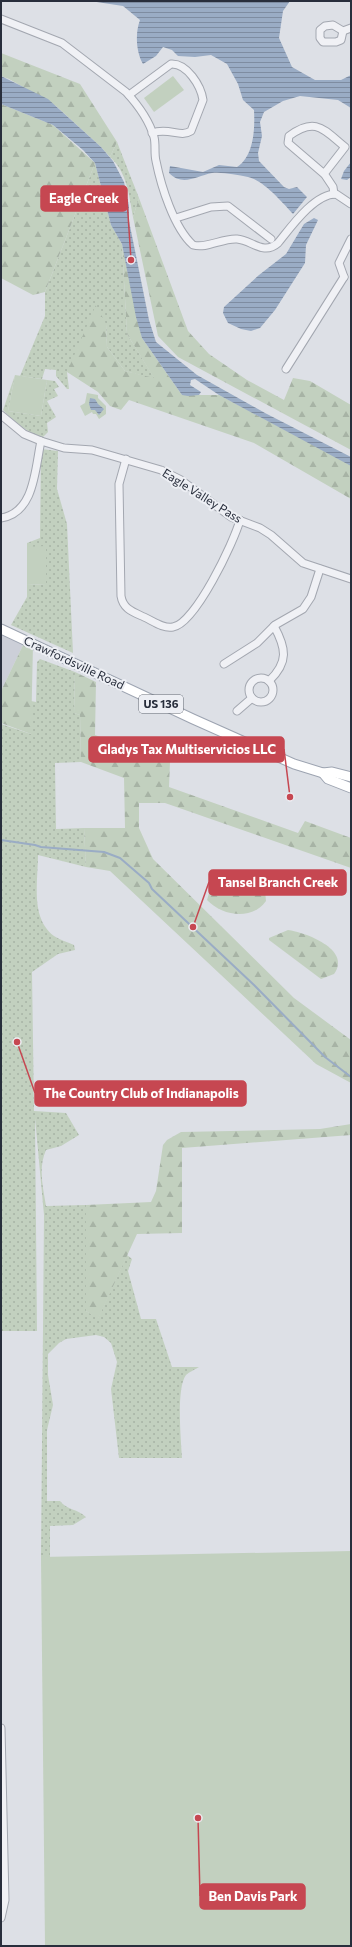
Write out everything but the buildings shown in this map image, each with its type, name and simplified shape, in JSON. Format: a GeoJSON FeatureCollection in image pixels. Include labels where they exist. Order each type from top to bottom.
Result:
{"type":"FeatureCollection","features":[{"type":"Feature","properties":{"kind":"main road","name":"Crawfordsville Road"},"geometry":{"type":"LineString","coordinates":[[1,629],[225,734],[294,764],[323,773],[332,772],[351,777]]}},
{"type":"Feature","properties":{"kind":"main road","name":"Crawfordsville Road"},"geometry":{"type":"LineString","coordinates":[[323,773],[328,779],[351,788]]}},
{"type":"Feature","properties":{"kind":"street"},"geometry":{"type":"LineString","coordinates":[[1,19],[62,43],[129,95],[140,109],[152,133],[157,167],[167,198],[188,241],[193,245],[201,246],[238,239],[250,242],[256,247],[268,248],[276,244],[314,203],[324,197],[334,194],[339,195],[351,204]]}},
{"type":"Feature","properties":{"kind":"street"},"geometry":{"type":"LineString","coordinates":[[343,31],[351,28]]}},
{"type":"Feature","properties":{"kind":"street"},"geometry":{"type":"LineString","coordinates":[[129,95],[171,64],[179,64],[188,71],[202,95],[203,100],[191,131],[182,134],[161,130],[152,133]]}},
{"type":"Feature","properties":{"kind":"street"},"geometry":{"type":"LineString","coordinates":[[324,174],[345,147],[319,126],[312,125],[296,130],[289,136],[288,143],[324,174],[333,187],[334,194]]}},
{"type":"Feature","properties":{"kind":"street"},"geometry":{"type":"LineString","coordinates":[[176,218],[211,206],[228,206],[271,239]]}},
{"type":"Feature","properties":{"kind":"street"},"geometry":{"type":"LineString","coordinates":[[286,369],[348,276],[339,263],[351,239]]}},
{"type":"Feature","properties":{"kind":"street","name":"Eagle Valley Pass"},"geometry":{"type":"LineString","coordinates":[[1,415],[18,430],[41,442],[64,448],[92,450],[126,459],[173,475],[222,511],[260,528],[271,535],[298,560],[320,570],[351,579]]}},
{"type":"Feature","properties":{"kind":"street"},"geometry":{"type":"LineString","coordinates":[[1,518],[16,512],[28,498],[41,442]]}},
{"type":"Feature","properties":{"kind":"street"},"geometry":{"type":"LineString","coordinates":[[126,459],[119,484],[122,602],[126,608],[131,611],[165,627],[172,627],[181,624],[198,603],[216,574],[229,548],[240,520]]}},
{"type":"Feature","properties":{"kind":"street"},"geometry":{"type":"LineString","coordinates":[[224,664],[257,643],[274,626],[303,609],[311,597],[320,570]]}},
{"type":"Feature","properties":{"kind":"street"},"geometry":{"type":"LineString","coordinates":[[269,681],[280,670],[284,655],[283,643],[274,626]]}},
{"type":"Feature","properties":{"kind":"street"},"geometry":{"type":"LineString","coordinates":[[261,677],[269,681],[273,689],[270,698],[262,702],[252,698],[248,689],[252,681],[261,677]]}},
{"type":"Feature","properties":{"kind":"street"},"geometry":{"type":"LineString","coordinates":[[237,711],[252,698]]}},
{"type":"Feature","properties":{"kind":"street"},"geometry":{"type":"LineString","coordinates":[[1,1728],[5,1900],[1,1918]]}},
{"type":"Feature","properties":{"kind":"shaded area"},"geometry":{"type":"Polygon","coordinates":[[[1,630],[25,641],[1,691],[1,630]]]}},
{"type":"Feature","properties":{"kind":"green space"},"geometry":{"type":"Polygon","coordinates":[[[1,53],[80,84],[117,142],[110,157],[56,106],[1,76],[1,53]]]}},
{"type":"Feature","properties":{"kind":"green space"},"geometry":{"type":"Polygon","coordinates":[[[173,76],[184,90],[154,112],[144,98],[173,76]]]}},
{"type":"Feature","properties":{"kind":"green space"},"geometry":{"type":"Polygon","coordinates":[[[1,104],[53,125],[95,163],[45,292],[33,295],[1,278],[1,104]]]}},
{"type":"Feature","properties":{"kind":"green space"},"geometry":{"type":"Polygon","coordinates":[[[117,142],[139,198],[133,217],[124,177],[116,163],[110,157],[117,142]]]}},
{"type":"Feature","properties":{"kind":"green space"},"geometry":{"type":"Polygon","coordinates":[[[95,163],[111,225],[122,244],[127,334],[155,379],[125,371],[107,347],[106,324],[67,372],[69,389],[67,389],[56,376],[56,370],[45,369],[42,379],[20,376],[45,316],[45,292],[95,163]]]}},
{"type":"Feature","properties":{"kind":"green space"},"geometry":{"type":"Polygon","coordinates":[[[139,198],[188,331],[209,354],[247,380],[284,400],[293,378],[310,381],[351,405],[351,450],[178,357],[158,336],[133,217],[139,198]]]}},
{"type":"Feature","properties":{"kind":"green space"},"geometry":{"type":"Polygon","coordinates":[[[122,244],[142,338],[182,395],[219,395],[351,465],[351,499],[254,443],[129,400],[121,410],[110,406],[98,392],[67,372],[96,305],[106,324],[107,347],[125,371],[154,378],[127,334],[122,244]]]}},
{"type":"Feature","properties":{"kind":"green space"},"geometry":{"type":"Polygon","coordinates":[[[15,375],[8,411],[41,416],[47,380],[55,381],[59,387],[54,389],[58,396],[47,401],[56,417],[47,423],[48,432],[43,437],[27,430],[3,410],[15,375]]]}},
{"type":"Feature","properties":{"kind":"green space"},"geometry":{"type":"Polygon","coordinates":[[[15,375],[47,380],[41,416],[8,411],[15,375]]]}},
{"type":"Feature","properties":{"kind":"green space"},"geometry":{"type":"Polygon","coordinates":[[[87,393],[98,395],[98,398],[106,406],[106,414],[99,419],[96,414],[93,414],[92,412],[85,416],[80,406],[85,403],[87,393]]]}},
{"type":"Feature","properties":{"kind":"green space"},"geometry":{"type":"Polygon","coordinates":[[[41,449],[58,451],[57,489],[67,524],[73,653],[11,625],[27,597],[27,585],[46,584],[46,547],[27,547],[27,543],[40,538],[41,449]]]}},
{"type":"Feature","properties":{"kind":"green space"},"geometry":{"type":"Polygon","coordinates":[[[46,546],[46,584],[27,585],[27,547],[46,546]]]}},
{"type":"Feature","properties":{"kind":"green space"},"geometry":{"type":"Polygon","coordinates":[[[25,641],[33,645],[31,734],[1,723],[1,691],[25,641]]]}},
{"type":"Feature","properties":{"kind":"green space"},"geometry":{"type":"Polygon","coordinates":[[[40,659],[75,672],[74,713],[80,715],[81,762],[55,763],[56,829],[84,828],[86,867],[38,855],[37,899],[41,920],[54,936],[74,945],[75,950],[58,954],[32,972],[34,1111],[66,1113],[79,1135],[61,1146],[46,1150],[42,1164],[42,1171],[46,1206],[86,1205],[86,1311],[98,1318],[127,1255],[132,1259],[128,1271],[141,1319],[156,1319],[172,1367],[199,1367],[186,1375],[181,1391],[180,1427],[182,1458],[119,1458],[111,1389],[117,1362],[111,1343],[104,1337],[96,1335],[66,1339],[59,1343],[48,1354],[48,1375],[53,1405],[47,1430],[47,1501],[60,1501],[86,1517],[73,1525],[50,1526],[50,1557],[41,1557],[44,1215],[35,1118],[37,1331],[1,1331],[1,724],[31,734],[31,701],[36,702],[37,662],[40,659]]]}},
{"type":"Feature","properties":{"kind":"green space"},"geometry":{"type":"Polygon","coordinates":[[[75,672],[96,682],[95,735],[170,762],[169,787],[298,833],[305,821],[351,838],[351,868],[165,803],[139,803],[139,828],[153,859],[294,998],[351,1040],[351,1083],[316,1064],[110,871],[86,867],[84,828],[125,828],[124,778],[81,762],[80,715],[74,713],[75,672]]]}},
{"type":"Feature","properties":{"kind":"green space"},"geometry":{"type":"Polygon","coordinates":[[[255,886],[261,887],[265,891],[266,901],[253,912],[245,914],[229,913],[221,910],[207,900],[209,893],[216,890],[255,886]]]}},
{"type":"Feature","properties":{"kind":"green space"},"geometry":{"type":"Polygon","coordinates":[[[288,930],[314,938],[324,943],[332,950],[337,957],[338,965],[334,974],[321,979],[269,940],[269,938],[288,930]]]}},
{"type":"Feature","properties":{"kind":"green space"},"geometry":{"type":"Polygon","coordinates":[[[351,1124],[351,1135],[182,1148],[182,1233],[137,1234],[98,1319],[86,1311],[86,1205],[151,1202],[156,1191],[163,1145],[167,1140],[181,1132],[320,1129],[351,1124]]]}},
{"type":"Feature","properties":{"kind":"green space"},"geometry":{"type":"Polygon","coordinates":[[[351,1551],[351,1946],[45,1946],[41,1557],[351,1551]]]}},
{"type":"Feature","properties":{"kind":"water"},"geometry":{"type":"Polygon","coordinates":[[[90,1],[290,1],[283,11],[279,38],[292,67],[315,80],[341,80],[351,75],[351,108],[338,100],[300,96],[283,101],[264,112],[260,122],[262,136],[258,153],[259,161],[284,187],[289,189],[297,187],[307,197],[293,214],[260,182],[248,177],[226,173],[212,173],[185,180],[174,177],[169,173],[170,166],[203,172],[219,165],[237,167],[243,162],[250,149],[254,133],[254,110],[243,100],[238,84],[227,64],[211,55],[195,57],[178,56],[172,50],[163,47],[156,56],[143,64],[139,54],[137,42],[137,31],[140,20],[123,6],[90,1]]]}},
{"type":"Feature","properties":{"kind":"water"},"geometry":{"type":"Polygon","coordinates":[[[1,76],[48,99],[101,147],[113,161],[124,182],[129,206],[129,221],[149,320],[156,342],[197,375],[265,413],[351,457],[351,466],[219,395],[195,379],[191,380],[190,385],[201,392],[199,395],[182,395],[142,338],[136,317],[122,244],[111,225],[95,163],[83,150],[53,125],[1,104],[1,76]]]}},
{"type":"Feature","properties":{"kind":"water"},"geometry":{"type":"Polygon","coordinates":[[[351,162],[351,177],[347,180],[341,179],[344,171],[351,162]]]}},
{"type":"Feature","properties":{"kind":"water"},"geometry":{"type":"Polygon","coordinates":[[[314,218],[318,220],[306,245],[305,263],[275,310],[260,328],[251,331],[241,329],[228,323],[223,313],[224,307],[259,275],[286,254],[304,224],[314,218]]]}},
{"type":"Feature","properties":{"kind":"water"},"geometry":{"type":"Polygon","coordinates":[[[90,398],[95,399],[104,409],[99,415],[95,410],[91,410],[89,404],[90,398]]]}},
{"type":"Feature","properties":{"kind":"waterway"},"geometry":{"type":"LineString","coordinates":[[1,840],[41,847],[104,852],[120,858],[149,883],[152,889],[254,985],[325,1057],[351,1077]]}},
{"type":"Feature","properties":{"kind":"place","name":"Eagle Creek"},"geometry":{"type":"Point","coordinates":[131,260]}},
{"type":"Feature","properties":{"kind":"place","name":"Gladys Tax Multiservicios LLC"},"geometry":{"type":"Point","coordinates":[290,797]}},
{"type":"Feature","properties":{"kind":"place","name":"Tansel Branch Creek"},"geometry":{"type":"Point","coordinates":[193,927]}},
{"type":"Feature","properties":{"kind":"place","name":"The Country Club of Indianapolis"},"geometry":{"type":"Point","coordinates":[17,1042]}},
{"type":"Feature","properties":{"kind":"place","name":"Ben Davis Park"},"geometry":{"type":"Point","coordinates":[198,1818]}}]}
